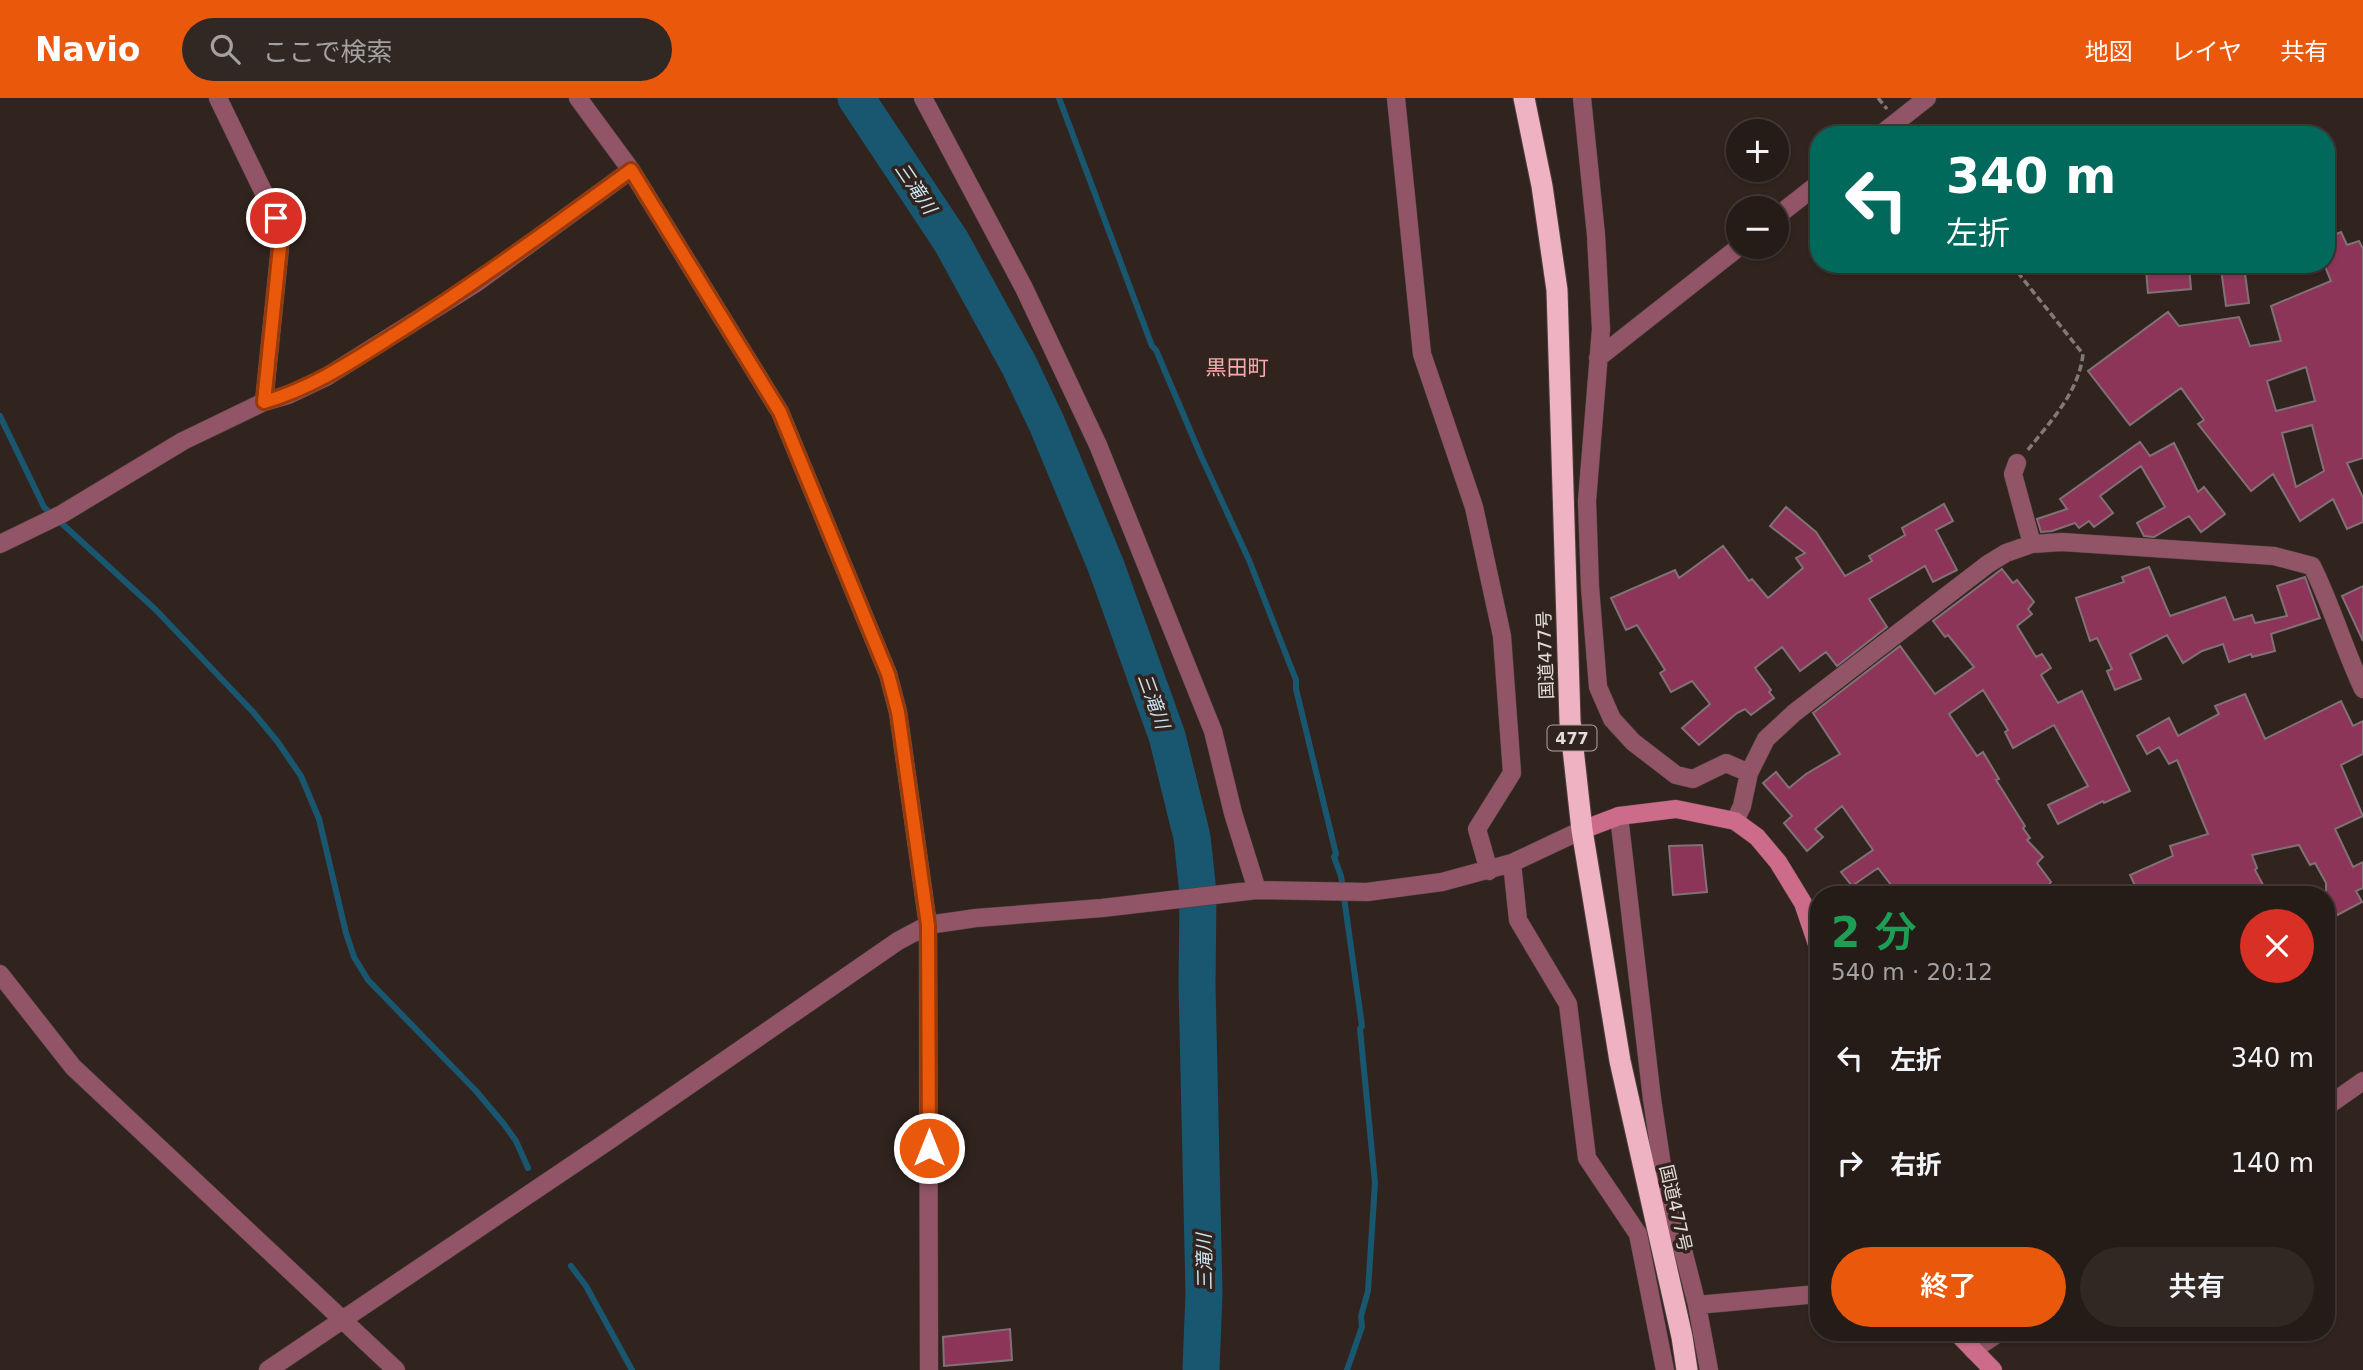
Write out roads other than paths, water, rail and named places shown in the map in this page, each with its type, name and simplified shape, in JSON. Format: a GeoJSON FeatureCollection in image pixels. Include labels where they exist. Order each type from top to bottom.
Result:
{"type":"FeatureCollection","features":[{"type":"Feature","properties":{"kind":"highway","name":"国道477号"},"geometry":{"type":"LineString","coordinates":[[1524,98],[1542,186],[1558,290],[1570,721],[1582,830],[1620,1061],[1682,1337],[1687,1370]]}},
{"type":"Feature","properties":{"kind":"street"},"geometry":{"type":"LineString","coordinates":[[218,98],[276,218],[280,247],[264,402]]}},
{"type":"Feature","properties":{"kind":"street"},"geometry":{"type":"LineString","coordinates":[[578,98],[631,170],[780,412],[888,674],[898,712],[928,925],[929,1370]]}},
{"type":"Feature","properties":{"kind":"street"},"geometry":{"type":"LineString","coordinates":[[923,98],[1024,288],[1098,445],[1213,731],[1254,891]]}},
{"type":"Feature","properties":{"kind":"street"},"geometry":{"type":"LineString","coordinates":[[1396,98],[1422,355],[1474,507],[1502,636],[1512,773],[1477,829],[1489,871]]}},
{"type":"Feature","properties":{"kind":"street"},"geometry":{"type":"LineString","coordinates":[[1582,98],[1601,329],[1587,501],[1598,687],[1612,719],[1633,742],[1676,775],[1693,779],[1726,763],[1749,773]]}},
{"type":"Feature","properties":{"kind":"street"},"geometry":{"type":"LineString","coordinates":[[1891,126],[1927,98]]}},
{"type":"Feature","properties":{"kind":"street"},"geometry":{"type":"LineString","coordinates":[[0,544],[54,518],[183,441],[264,402],[288,396],[326,377],[475,282],[631,170]]}},
{"type":"Feature","properties":{"kind":"street"},"geometry":{"type":"LineString","coordinates":[[1789,207],[1810,190]]}},
{"type":"Feature","properties":{"kind":"street"},"geometry":{"type":"LineString","coordinates":[[1598,358],[1726,257]]}},
{"type":"Feature","properties":{"kind":"street"},"geometry":{"type":"LineString","coordinates":[[2017,463],[2013,474],[2032,544]]}},
{"type":"Feature","properties":{"kind":"street"},"geometry":{"type":"LineString","coordinates":[[1735,821],[1742,806],[1749,773],[1766,739],[1794,713],[1988,564],[2006,553],[2032,544],[2074,542],[2274,556],[2312,566],[2329,600],[2351,664],[2363,689]]}},
{"type":"Feature","properties":{"kind":"street"},"geometry":{"type":"LineString","coordinates":[[268,1370],[591,1153],[898,941],[928,925],[1254,891],[1367,891],[1442,881],[1512,863],[1619,816],[1676,809],[1735,821],[1757,836],[1778,862],[1802,903],[1810,925]]}},
{"type":"Feature","properties":{"kind":"street"},"geometry":{"type":"LineString","coordinates":[[1619,816],[1663,1172],[1709,1370]]}},
{"type":"Feature","properties":{"kind":"street"},"geometry":{"type":"LineString","coordinates":[[1512,863],[1518,920],[1568,1004],[1587,1158],[1638,1234],[1665,1370]]}},
{"type":"Feature","properties":{"kind":"street"},"geometry":{"type":"LineString","coordinates":[[0,974],[73,1067],[396,1370]]}},
{"type":"Feature","properties":{"kind":"street"},"geometry":{"type":"LineString","coordinates":[[2335,1101],[2363,1081]]}},
{"type":"Feature","properties":{"kind":"street"},"geometry":{"type":"LineString","coordinates":[[1696,1305],[1810,1295]]}},
{"type":"Feature","properties":{"kind":"street"},"geometry":{"type":"LineString","coordinates":[[1964,1341],[1993,1370]]}},
{"type":"Feature","properties":{"kind":"street"},"geometry":{"type":"LineString","coordinates":[[1973,1350],[1986,1341]]}},
{"type":"Feature","properties":{"kind":"waterway","name":"三滝川"},"geometry":{"type":"LineString","coordinates":[[856,98],[951,241],[1019,365],[1047,424],[1106,566],[1167,736],[1192,837],[1198,893],[1197,985],[1204,1293],[1201,1370]]}},
{"type":"Feature","properties":{"kind":"waterway"},"geometry":{"type":"LineString","coordinates":[[1059,98],[1152,346],[1249,560],[1296,680],[1336,854],[1334,857],[1341,876],[1362,1026],[1360,1029],[1375,1183],[1368,1291],[1361,1316],[1362,1327],[1347,1370]]}},
{"type":"Feature","properties":{"kind":"waterway"},"geometry":{"type":"LineString","coordinates":[[0,416],[44,507],[156,610],[277,741],[301,776],[319,819],[354,957],[368,980],[476,1091],[503,1123],[516,1141],[528,1168]]}},
{"type":"Feature","properties":{"kind":"waterway"},"geometry":{"type":"LineString","coordinates":[[571,1266],[586,1286],[632,1370]]}},
{"type":"Feature","properties":{"kind":"district","name":"黒田町"},"geometry":{"type":"Point","coordinates":[1237,368]}}]}
